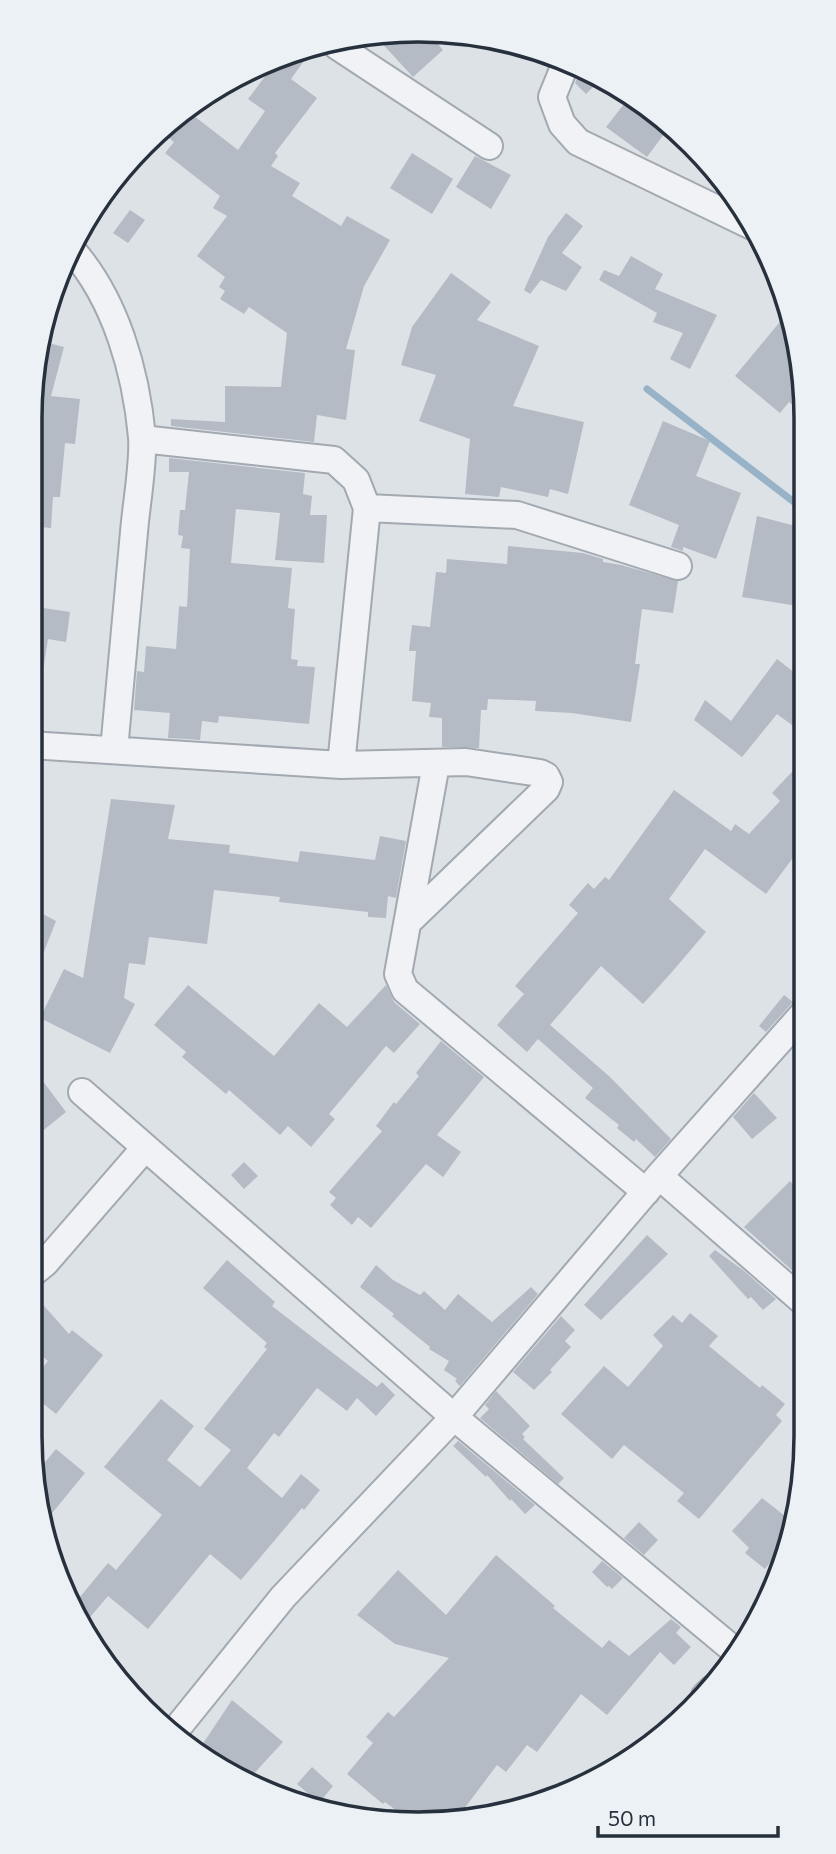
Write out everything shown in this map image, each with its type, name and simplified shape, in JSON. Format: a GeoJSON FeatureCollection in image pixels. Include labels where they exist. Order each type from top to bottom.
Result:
{"type":"FeatureCollection","features":[{"type":"Feature","properties":{"kind":"street"},"geometry":{"type":"LineString","coordinates":[[343,50],[489,146]]}},
{"type":"Feature","properties":{"kind":"street"},"geometry":{"type":"LineString","coordinates":[[562,71],[552,97],[562,124],[578,142],[737,219]]}},
{"type":"Feature","properties":{"kind":"street"},"geometry":{"type":"LineString","coordinates":[[78,258],[97,285],[122,342],[142,439],[114,750]]}},
{"type":"Feature","properties":{"kind":"street"},"geometry":{"type":"LineString","coordinates":[[142,439],[334,460],[356,480],[367,508],[341,765]]}},
{"type":"Feature","properties":{"kind":"street"},"geometry":{"type":"LineString","coordinates":[[367,508],[517,515],[678,566]]}},
{"type":"Feature","properties":{"kind":"street"},"geometry":{"type":"LineString","coordinates":[[42,746],[341,765],[467,762],[546,776],[549,782],[546,789],[408,922]]}},
{"type":"Feature","properties":{"kind":"street"},"geometry":{"type":"LineString","coordinates":[[436,764],[398,974],[405,990],[794,1295]]}},
{"type":"Feature","properties":{"kind":"street"},"geometry":{"type":"LineString","coordinates":[[179,1726],[283,1597],[454,1417],[652,1184],[794,1024]]}},
{"type":"Feature","properties":{"kind":"street"},"geometry":{"type":"LineString","coordinates":[[82,1092],[144,1149],[454,1417],[730,1647]]}},
{"type":"Feature","properties":{"kind":"street"},"geometry":{"type":"LineString","coordinates":[[42,1265],[144,1149]]}},
{"type":"Feature","properties":{"kind":"building"},"geometry":{"type":"Polygon","coordinates":[[[437,43],[443,50],[413,77],[382,44],[437,43]]]}},
{"type":"Feature","properties":{"kind":"building"},"geometry":{"type":"Polygon","coordinates":[[[305,60],[291,79],[317,98],[275,153],[278,156],[271,166],[300,183],[292,196],[341,226],[347,216],[390,240],[364,286],[346,349],[355,350],[346,420],[317,415],[314,442],[171,426],[171,419],[225,422],[225,386],[281,387],[287,333],[249,307],[244,314],[220,299],[225,291],[219,287],[225,277],[197,256],[227,216],[213,208],[220,196],[165,153],[174,142],[168,137],[194,116],[238,150],[265,111],[248,99],[267,74],[305,60]]]}},
{"type":"Feature","properties":{"kind":"building"},"geometry":{"type":"Polygon","coordinates":[[[577,78],[594,86],[586,94],[575,83],[577,78]]]}},
{"type":"Feature","properties":{"kind":"building"},"geometry":{"type":"Polygon","coordinates":[[[625,103],[664,134],[647,157],[606,127],[625,103]]]}},
{"type":"Feature","properties":{"kind":"building"},"geometry":{"type":"Polygon","coordinates":[[[412,153],[453,179],[432,214],[390,188],[412,153]]]}},
{"type":"Feature","properties":{"kind":"building"},"geometry":{"type":"Polygon","coordinates":[[[475,156],[511,175],[491,209],[456,187],[475,156]]]}},
{"type":"Feature","properties":{"kind":"building"},"geometry":{"type":"Polygon","coordinates":[[[130,210],[145,220],[128,243],[113,233],[130,210]]]}},
{"type":"Feature","properties":{"kind":"building"},"geometry":{"type":"Polygon","coordinates":[[[566,213],[583,226],[562,253],[582,267],[566,291],[541,280],[530,294],[524,290],[548,237],[566,213]]]}},
{"type":"Feature","properties":{"kind":"building"},"geometry":{"type":"Polygon","coordinates":[[[631,256],[663,274],[655,289],[717,315],[690,369],[670,359],[683,333],[653,322],[657,313],[599,280],[604,270],[619,276],[631,256]]]}},
{"type":"Feature","properties":{"kind":"building"},"geometry":{"type":"Polygon","coordinates":[[[451,273],[491,302],[477,320],[539,346],[513,406],[584,422],[568,494],[550,489],[548,497],[501,487],[499,497],[465,494],[470,439],[419,421],[436,375],[401,365],[412,327],[451,273]]]}},
{"type":"Feature","properties":{"kind":"building"},"geometry":{"type":"Polygon","coordinates":[[[781,321],[791,369],[794,406],[789,402],[780,413],[735,376],[781,321]]]}},
{"type":"Feature","properties":{"kind":"building"},"geometry":{"type":"Polygon","coordinates":[[[49,343],[64,347],[51,396],[80,399],[75,444],[65,443],[60,497],[53,497],[51,528],[42,527],[43,393],[49,343]]]}},
{"type":"Feature","properties":{"kind":"building"},"geometry":{"type":"Polygon","coordinates":[[[663,421],[710,441],[696,476],[741,493],[716,559],[683,547],[683,551],[671,547],[679,525],[629,505],[663,421]]]}},
{"type":"Feature","properties":{"kind":"building"},"geometry":{"type":"Polygon","coordinates":[[[169,458],[305,473],[303,494],[312,496],[310,515],[327,515],[324,563],[275,560],[280,513],[236,509],[231,563],[292,568],[288,608],[295,609],[291,659],[298,660],[297,666],[315,667],[309,724],[219,716],[218,723],[202,721],[200,740],[168,738],[170,713],[134,710],[137,671],[144,672],[146,646],[176,649],[179,606],[187,607],[190,549],[181,548],[183,536],[178,535],[180,510],[185,510],[189,472],[169,472],[169,458]]]}},
{"type":"Feature","properties":{"kind":"building"},"geometry":{"type":"Polygon","coordinates":[[[757,516],[794,526],[794,605],[742,597],[757,516]]]}},
{"type":"Feature","properties":{"kind":"building"},"geometry":{"type":"Polygon","coordinates":[[[508,546],[583,553],[603,559],[603,562],[678,581],[673,613],[642,609],[635,664],[640,664],[631,722],[572,713],[535,711],[536,701],[488,699],[487,710],[481,710],[479,748],[442,747],[442,718],[429,717],[431,703],[412,701],[416,651],[409,651],[412,625],[430,627],[436,572],[446,573],[447,559],[507,564],[508,546]]]}},
{"type":"Feature","properties":{"kind":"building"},"geometry":{"type":"Polygon","coordinates":[[[42,608],[70,612],[66,642],[48,639],[42,677],[42,608]]]}},
{"type":"Feature","properties":{"kind":"building"},"geometry":{"type":"Polygon","coordinates":[[[777,659],[794,672],[794,727],[777,714],[742,757],[694,720],[705,700],[731,721],[777,659]]]}},
{"type":"Feature","properties":{"kind":"building"},"geometry":{"type":"Polygon","coordinates":[[[794,770],[794,856],[766,894],[705,849],[669,899],[706,932],[672,972],[643,1004],[601,966],[550,1025],[609,1076],[671,1139],[655,1157],[636,1139],[634,1142],[617,1128],[619,1125],[585,1098],[593,1088],[538,1039],[527,1052],[497,1025],[524,994],[515,986],[578,913],[569,905],[588,883],[594,889],[605,877],[609,880],[674,790],[731,831],[735,824],[749,834],[780,801],[772,793],[794,770]]]}},
{"type":"Feature","properties":{"kind":"building"},"geometry":{"type":"Polygon","coordinates":[[[111,799],[175,805],[168,839],[230,845],[229,853],[298,862],[300,851],[375,860],[380,836],[406,841],[396,898],[388,896],[386,918],[368,917],[368,912],[279,902],[280,897],[214,890],[207,944],[149,937],[145,965],[129,963],[124,998],[135,1004],[110,1053],[42,1019],[64,969],[83,978],[111,799]]]}},
{"type":"Feature","properties":{"kind":"building"},"geometry":{"type":"Polygon","coordinates":[[[42,913],[56,921],[42,957],[42,913]]]}},
{"type":"Feature","properties":{"kind":"building"},"geometry":{"type":"Polygon","coordinates":[[[188,985],[274,1056],[319,1003],[347,1027],[386,985],[394,1002],[420,1024],[394,1053],[386,1046],[329,1114],[335,1119],[311,1147],[288,1126],[280,1135],[229,1090],[226,1094],[182,1057],[186,1052],[154,1025],[188,985]]]}},
{"type":"Feature","properties":{"kind":"building"},"geometry":{"type":"Polygon","coordinates":[[[784,995],[793,1002],[766,1032],[759,1026],[784,995]]]}},
{"type":"Feature","properties":{"kind":"building"},"geometry":{"type":"Polygon","coordinates":[[[441,1041],[484,1077],[437,1135],[461,1152],[443,1177],[426,1164],[371,1228],[358,1217],[352,1225],[330,1205],[336,1198],[329,1192],[382,1131],[376,1126],[419,1076],[416,1073],[441,1041]]]}},
{"type":"Feature","properties":{"kind":"building"},"geometry":{"type":"Polygon","coordinates":[[[42,1080],[66,1112],[42,1131],[42,1080]]]}},
{"type":"Feature","properties":{"kind":"building"},"geometry":{"type":"Polygon","coordinates":[[[754,1093],[777,1118],[752,1139],[733,1117],[754,1093]]]}},
{"type":"Feature","properties":{"kind":"building"},"geometry":{"type":"Polygon","coordinates":[[[244,1162],[258,1176],[244,1189],[231,1175],[244,1162]]]}},
{"type":"Feature","properties":{"kind":"building"},"geometry":{"type":"Polygon","coordinates":[[[790,1181],[794,1185],[794,1272],[744,1227],[790,1181]]]}},
{"type":"Feature","properties":{"kind":"building"},"geometry":{"type":"Polygon","coordinates":[[[647,1235],[668,1254],[601,1320],[584,1305],[647,1235]]]}},
{"type":"Feature","properties":{"kind":"building"},"geometry":{"type":"Polygon","coordinates":[[[715,1250],[776,1299],[763,1310],[751,1297],[748,1299],[709,1256],[715,1250]]]}},
{"type":"Feature","properties":{"kind":"building"},"geometry":{"type":"Polygon","coordinates":[[[227,1260],[275,1302],[272,1306],[377,1387],[382,1382],[395,1395],[376,1416],[357,1398],[347,1411],[317,1388],[279,1437],[274,1433],[247,1468],[282,1498],[301,1474],[320,1490],[241,1580],[210,1554],[148,1629],[108,1596],[89,1618],[79,1598],[108,1563],[116,1570],[162,1515],[104,1467],[161,1399],[194,1426],[167,1460],[200,1487],[231,1450],[204,1429],[267,1349],[264,1347],[267,1343],[203,1288],[227,1260]]]}},
{"type":"Feature","properties":{"kind":"building"},"geometry":{"type":"Polygon","coordinates":[[[376,1265],[393,1280],[420,1295],[424,1291],[445,1310],[458,1294],[492,1322],[531,1287],[538,1294],[460,1386],[455,1381],[457,1379],[444,1370],[449,1361],[429,1349],[430,1347],[392,1316],[394,1314],[360,1287],[376,1265]]]}},
{"type":"Feature","properties":{"kind":"building"},"geometry":{"type":"Polygon","coordinates":[[[42,1304],[69,1334],[72,1330],[103,1355],[56,1414],[42,1403],[42,1368],[48,1361],[42,1356],[42,1304]]]}},
{"type":"Feature","properties":{"kind":"building"},"geometry":{"type":"Polygon","coordinates":[[[690,1313],[718,1336],[709,1346],[760,1388],[762,1385],[785,1404],[776,1415],[782,1421],[699,1519],[677,1501],[684,1493],[624,1445],[612,1459],[561,1414],[604,1366],[628,1387],[663,1346],[653,1335],[673,1315],[682,1323],[690,1313]]]}},
{"type":"Feature","properties":{"kind":"building"},"geometry":{"type":"Polygon","coordinates":[[[561,1316],[575,1330],[565,1341],[571,1347],[534,1390],[513,1372],[561,1316]]]}},
{"type":"Feature","properties":{"kind":"building"},"geometry":{"type":"Polygon","coordinates":[[[496,1391],[530,1426],[522,1434],[525,1437],[523,1439],[564,1478],[558,1484],[480,1418],[489,1409],[485,1405],[496,1391]]]}},
{"type":"Feature","properties":{"kind":"building"},"geometry":{"type":"Polygon","coordinates":[[[458,1441],[535,1505],[525,1514],[487,1475],[486,1477],[453,1446],[458,1441]]]}},
{"type":"Feature","properties":{"kind":"building"},"geometry":{"type":"Polygon","coordinates":[[[56,1449],[85,1473],[51,1515],[45,1485],[43,1464],[56,1449]]]}},
{"type":"Feature","properties":{"kind":"building"},"geometry":{"type":"Polygon","coordinates":[[[762,1498],[785,1516],[774,1557],[765,1569],[745,1553],[749,1548],[732,1531],[762,1498]]]}},
{"type":"Feature","properties":{"kind":"building"},"geometry":{"type":"Polygon","coordinates":[[[639,1522],[658,1540],[644,1555],[624,1538],[639,1522]]]}},
{"type":"Feature","properties":{"kind":"building"},"geometry":{"type":"Polygon","coordinates":[[[496,1555],[555,1606],[553,1608],[602,1648],[609,1640],[629,1656],[671,1619],[681,1627],[676,1633],[691,1647],[674,1665],[660,1652],[607,1715],[581,1694],[537,1752],[527,1745],[506,1772],[497,1765],[464,1809],[397,1811],[385,1802],[383,1804],[347,1774],[373,1743],[366,1737],[388,1712],[394,1717],[449,1658],[395,1644],[357,1615],[398,1570],[446,1615],[496,1555]]]}},
{"type":"Feature","properties":{"kind":"building"},"geometry":{"type":"Polygon","coordinates":[[[602,1561],[623,1578],[612,1589],[592,1572],[602,1561]]]}},
{"type":"Feature","properties":{"kind":"building"},"geometry":{"type":"Polygon","coordinates":[[[232,1700],[283,1742],[254,1774],[203,1744],[232,1700]]]}},
{"type":"Feature","properties":{"kind":"building"},"geometry":{"type":"Polygon","coordinates":[[[312,1767],[333,1786],[322,1799],[311,1796],[297,1784],[312,1767]]]}},
{"type":"Feature","properties":{"kind":"waterway"},"geometry":{"type":"LineString","coordinates":[[647,389],[794,502]]}}]}
